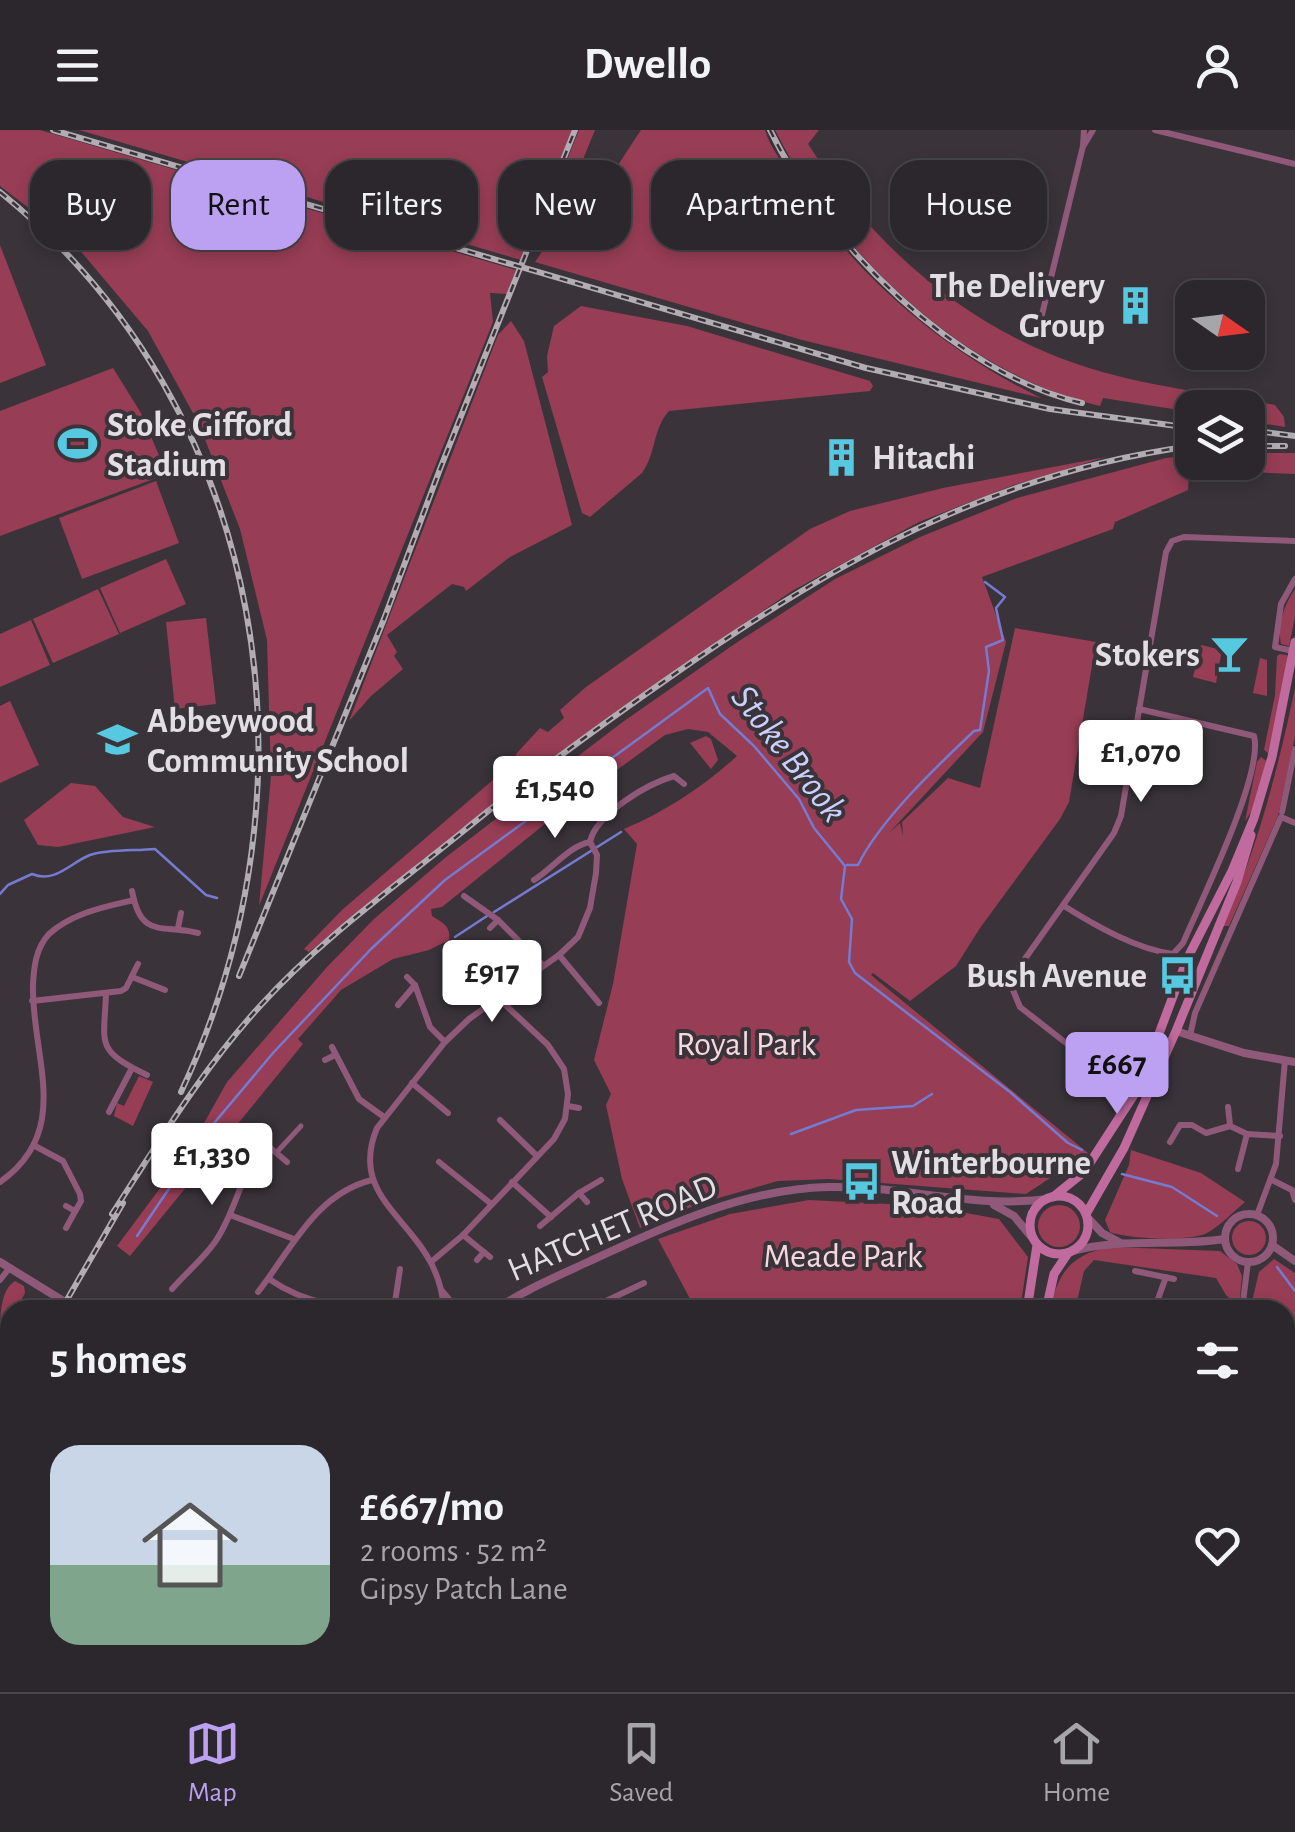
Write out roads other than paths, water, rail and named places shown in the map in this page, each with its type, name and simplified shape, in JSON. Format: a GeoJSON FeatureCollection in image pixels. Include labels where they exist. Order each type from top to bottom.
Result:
{"type":"FeatureCollection","features":[{"type":"Feature","properties":{"kind":"main road"},"geometry":{"type":"LineString","coordinates":[[1028,1300],[1036,1242],[1030,1218],[1035,1208],[1084,1172],[1114,1130],[1138,1086],[1187,959],[1254,818],[1272,757],[1294,647]]}},
{"type":"Feature","properties":{"kind":"main road"},"geometry":{"type":"LineString","coordinates":[[1048,1300],[1054,1274],[1087,1234],[1087,1215],[1116,1163],[1176,1031],[1248,853],[1254,818]]}},
{"type":"Feature","properties":{"kind":"main road"},"geometry":{"type":"LineString","coordinates":[[1153,1053],[1167,1031],[1176,1031]]}},
{"type":"Feature","properties":{"kind":"main road"},"geometry":{"type":"LineString","coordinates":[[1138,1086],[1149,1094]]}},
{"type":"Feature","properties":{"kind":"main road"},"geometry":{"type":"LineString","coordinates":[[1050,1198],[1067,1197],[1087,1215]]}},
{"type":"Feature","properties":{"kind":"main road"},"geometry":{"type":"LineString","coordinates":[[1036,1242],[1056,1254],[1070,1252]]}},
{"type":"Feature","properties":{"kind":"street"},"geometry":{"type":"LineString","coordinates":[[1037,334],[1084,130]]}},
{"type":"Feature","properties":{"kind":"street"},"geometry":{"type":"LineString","coordinates":[[1083,146],[1093,130]]}},
{"type":"Feature","properties":{"kind":"street"},"geometry":{"type":"LineString","coordinates":[[1155,130],[1295,164]]}},
{"type":"Feature","properties":{"kind":"street"},"geometry":{"type":"LineString","coordinates":[[1138,1086],[1080,1054],[1020,1007],[1014,990],[1018,970],[1114,833],[1166,552],[1172,540],[1184,537],[1295,541]]}},
{"type":"Feature","properties":{"kind":"street"},"geometry":{"type":"LineString","coordinates":[[1294,647],[1275,647],[1281,604],[1295,579]]}},
{"type":"Feature","properties":{"kind":"street"},"geometry":{"type":"LineString","coordinates":[[1064,906],[1087,921],[1159,952],[1173,954],[1183,943],[1238,818],[1255,752],[1254,736],[1138,709]]}},
{"type":"Feature","properties":{"kind":"street"},"geometry":{"type":"LineString","coordinates":[[1190,1036],[1195,1013],[1281,814],[1280,802],[1295,749]]}},
{"type":"Feature","properties":{"kind":"street"},"geometry":{"type":"LineString","coordinates":[[1255,752],[1272,757]]}},
{"type":"Feature","properties":{"kind":"street"},"geometry":{"type":"LineString","coordinates":[[443,1300],[431,1262],[372,1180],[370,1144],[384,1117],[445,1042],[559,954],[581,931],[590,908],[597,864],[590,842],[592,832],[606,816],[651,784],[674,773],[684,784]]}},
{"type":"Feature","properties":{"kind":"street"},"geometry":{"type":"LineString","coordinates":[[1281,814],[1295,822]]}},
{"type":"Feature","properties":{"kind":"street"},"geometry":{"type":"LineString","coordinates":[[534,880],[577,846],[590,842]]}},
{"type":"Feature","properties":{"kind":"street"},"geometry":{"type":"LineString","coordinates":[[132,890],[141,919],[148,926],[198,933]]}},
{"type":"Feature","properties":{"kind":"street"},"geometry":{"type":"LineString","coordinates":[[464,896],[498,920],[542,964]]}},
{"type":"Feature","properties":{"kind":"street"},"geometry":{"type":"LineString","coordinates":[[0,1182],[35,1146],[44,1100],[32,1001],[38,951],[47,936],[67,921],[134,900]]}},
{"type":"Feature","properties":{"kind":"street"},"geometry":{"type":"LineString","coordinates":[[178,928],[181,913]]}},
{"type":"Feature","properties":{"kind":"street"},"geometry":{"type":"LineString","coordinates":[[490,928],[498,920]]}},
{"type":"Feature","properties":{"kind":"street"},"geometry":{"type":"LineString","coordinates":[[559,954],[598,1002]]}},
{"type":"Feature","properties":{"kind":"street"},"geometry":{"type":"LineString","coordinates":[[32,1001],[121,991],[138,964]]}},
{"type":"Feature","properties":{"kind":"street"},"geometry":{"type":"LineString","coordinates":[[407,976],[415,985],[430,1027],[445,1042]]}},
{"type":"Feature","properties":{"kind":"street"},"geometry":{"type":"LineString","coordinates":[[132,978],[165,990]]}},
{"type":"Feature","properties":{"kind":"street"},"geometry":{"type":"LineString","coordinates":[[398,1005],[415,985]]}},
{"type":"Feature","properties":{"kind":"street"},"geometry":{"type":"LineString","coordinates":[[152,996],[156,986]]}},
{"type":"Feature","properties":{"kind":"street"},"geometry":{"type":"LineString","coordinates":[[106,994],[102,1030],[106,1047],[146,1075]]}},
{"type":"Feature","properties":{"kind":"street"},"geometry":{"type":"LineString","coordinates":[[431,1262],[463,1235],[561,1129],[568,1106],[568,1082],[557,1056],[498,998]]}},
{"type":"Feature","properties":{"kind":"street"},"geometry":{"type":"LineString","coordinates":[[1176,1031],[1244,1053],[1290,1061],[1280,1096],[1280,1136],[1272,1180],[1257,1215]]}},
{"type":"Feature","properties":{"kind":"street"},"geometry":{"type":"LineString","coordinates":[[325,1060],[334,1051],[359,1100],[384,1117]]}},
{"type":"Feature","properties":{"kind":"street"},"geometry":{"type":"LineString","coordinates":[[109,1106],[132,1068]]}},
{"type":"Feature","properties":{"kind":"street"},"geometry":{"type":"LineString","coordinates":[[412,1083],[448,1113]]}},
{"type":"Feature","properties":{"kind":"street"},"geometry":{"type":"LineString","coordinates":[[568,1106],[579,1108]]}},
{"type":"Feature","properties":{"kind":"street"},"geometry":{"type":"LineString","coordinates":[[1228,1107],[1230,1126]]}},
{"type":"Feature","properties":{"kind":"street"},"geometry":{"type":"LineString","coordinates":[[1173,1118],[1180,1125],[1192,1125],[1206,1133],[1230,1126],[1247,1134],[1280,1136]]}},
{"type":"Feature","properties":{"kind":"street"},"geometry":{"type":"LineString","coordinates":[[500,1120],[537,1156]]}},
{"type":"Feature","properties":{"kind":"street"},"geometry":{"type":"LineString","coordinates":[[1170,1142],[1180,1125]]}},
{"type":"Feature","properties":{"kind":"street"},"geometry":{"type":"LineString","coordinates":[[276,1153],[301,1126]]}},
{"type":"Feature","properties":{"kind":"street"},"geometry":{"type":"LineString","coordinates":[[515,1133],[522,1126]]}},
{"type":"Feature","properties":{"kind":"street"},"geometry":{"type":"LineString","coordinates":[[254,1134],[287,1162]]}},
{"type":"Feature","properties":{"kind":"street"},"geometry":{"type":"LineString","coordinates":[[1238,1169],[1247,1134]]}},
{"type":"Feature","properties":{"kind":"street"},"geometry":{"type":"LineString","coordinates":[[172,1289],[215,1242],[247,1168],[266,1144]]}},
{"type":"Feature","properties":{"kind":"street"},"geometry":{"type":"LineString","coordinates":[[35,1146],[63,1160],[80,1194],[81,1201],[66,1228]]}},
{"type":"Feature","properties":{"kind":"street"},"geometry":{"type":"LineString","coordinates":[[63,1160],[72,1156]]}},
{"type":"Feature","properties":{"kind":"street"},"geometry":{"type":"LineString","coordinates":[[440,1162],[490,1203]]}},
{"type":"Feature","properties":{"kind":"street"},"geometry":{"type":"LineString","coordinates":[[258,1292],[294,1239],[332,1199],[354,1184],[372,1180]]}},
{"type":"Feature","properties":{"kind":"street"},"geometry":{"type":"LineString","coordinates":[[540,1226],[601,1180]]}},
{"type":"Feature","properties":{"kind":"street"},"geometry":{"type":"LineString","coordinates":[[1272,1180],[1292,1190],[1295,1200]]}},
{"type":"Feature","properties":{"kind":"street"},"geometry":{"type":"LineString","coordinates":[[512,1182],[551,1217]]}},
{"type":"Feature","properties":{"kind":"street","name":"HATCHET ROAD"},"geometry":{"type":"LineString","coordinates":[[514,1300],[690,1217],[779,1192],[829,1187],[990,1204],[1050,1198]]}},
{"type":"Feature","properties":{"kind":"street"},"geometry":{"type":"LineString","coordinates":[[579,1193],[587,1202]]}},
{"type":"Feature","properties":{"kind":"street"},"geometry":{"type":"LineString","coordinates":[[990,1204],[1014,1216],[1036,1242]]}},
{"type":"Feature","properties":{"kind":"street"},"geometry":{"type":"LineString","coordinates":[[66,1206],[76,1211]]}},
{"type":"Feature","properties":{"kind":"street"},"geometry":{"type":"LineString","coordinates":[[230,1214],[294,1239]]}},
{"type":"Feature","properties":{"kind":"street"},"geometry":{"type":"LineString","coordinates":[[1087,1215],[1102,1233],[1120,1242]]}},
{"type":"Feature","properties":{"kind":"street"},"geometry":{"type":"LineString","coordinates":[[1257,1215],[1269,1225],[1272,1246],[1266,1256],[1248,1262],[1235,1257],[1225,1238],[1228,1227],[1238,1217],[1257,1215]]}},
{"type":"Feature","properties":{"kind":"street"},"geometry":{"type":"LineString","coordinates":[[463,1235],[487,1254],[477,1260]]}},
{"type":"Feature","properties":{"kind":"street"},"geometry":{"type":"LineString","coordinates":[[1070,1252],[1120,1242],[1160,1244],[1225,1238]]}},
{"type":"Feature","properties":{"kind":"street"},"geometry":{"type":"LineString","coordinates":[[1272,1246],[1295,1262]]}},
{"type":"Feature","properties":{"kind":"street"},"geometry":{"type":"LineString","coordinates":[[0,1262],[61,1300]]}},
{"type":"Feature","properties":{"kind":"street"},"geometry":{"type":"LineString","coordinates":[[1243,1300],[1248,1262]]}},
{"type":"Feature","properties":{"kind":"street"},"geometry":{"type":"LineString","coordinates":[[0,1280],[8,1270]]}},
{"type":"Feature","properties":{"kind":"street"},"geometry":{"type":"LineString","coordinates":[[395,1300],[400,1270]]}},
{"type":"Feature","properties":{"kind":"street"},"geometry":{"type":"LineString","coordinates":[[1136,1271],[1170,1278],[1159,1300]]}},
{"type":"Feature","properties":{"kind":"street"},"geometry":{"type":"LineString","coordinates":[[173,1274],[181,1280]]}},
{"type":"Feature","properties":{"kind":"street"},"geometry":{"type":"LineString","coordinates":[[268,1279],[284,1290],[312,1300]]}},
{"type":"Feature","properties":{"kind":"street"},"geometry":{"type":"LineString","coordinates":[[607,1300],[644,1283]]}},
{"type":"Feature","properties":{"kind":"street"},"geometry":{"type":"LineString","coordinates":[[442,1291],[450,1300]]}},
{"type":"Feature","properties":{"kind":"street"},"geometry":{"type":"LineString","coordinates":[[623,1292],[627,1300]]}},
{"type":"Feature","properties":{"kind":"waterway"},"geometry":{"type":"LineString","coordinates":[[847,865],[858,865],[910,794],[974,731],[980,730],[989,671],[986,647],[1003,640],[996,608],[1005,597],[985,582]]}},
{"type":"Feature","properties":{"kind":"waterway"},"geometry":{"type":"LineString","coordinates":[[137,1236],[210,1128],[273,1053],[371,949],[445,880],[708,688],[720,714],[754,746],[799,799],[814,828],[845,866],[841,899],[852,919],[849,962],[855,973],[1010,1092],[1068,1143],[1082,1150]]}},
{"type":"Feature","properties":{"kind":"waterway"},"geometry":{"type":"LineString","coordinates":[[494,912],[621,832]]}},
{"type":"Feature","properties":{"kind":"waterway"},"geometry":{"type":"LineString","coordinates":[[0,894],[8,885],[32,874],[55,874],[90,855],[155,849],[206,895],[217,898]]}},
{"type":"Feature","properties":{"kind":"waterway"},"geometry":{"type":"LineString","coordinates":[[455,937],[487,916]]}},
{"type":"Feature","properties":{"kind":"waterway"},"geometry":{"type":"LineString","coordinates":[[791,1134],[856,1110],[913,1106],[932,1094]]}},
{"type":"Feature","properties":{"kind":"waterway","name":"Stoke Brook"},"geometry":{"type":"LineString","coordinates":[[1122,1174],[1172,1187],[1217,1216]]}},
{"type":"Feature","properties":{"kind":"waterway","name":"Stoke Brook"},"geometry":{"type":"LineString","coordinates":[[1277,1267],[1295,1291]]}},
{"type":"Feature","properties":{"kind":"railway"},"geometry":{"type":"LineString","coordinates":[[53,130],[866,368],[1050,409],[1175,426]]}},
{"type":"Feature","properties":{"kind":"railway"},"geometry":{"type":"LineString","coordinates":[[239,976],[575,130]]}},
{"type":"Feature","properties":{"kind":"railway"},"geometry":{"type":"LineString","coordinates":[[770,130],[824,216],[900,298],[988,364],[1035,388],[1082,403]]}},
{"type":"Feature","properties":{"kind":"railway"},"geometry":{"type":"LineString","coordinates":[[0,192],[91,281],[162,382],[214,492],[246,609],[258,731],[251,853],[226,974],[181,1092]]}},
{"type":"Feature","properties":{"kind":"railway"},"geometry":{"type":"LineString","coordinates":[[1265,432],[1295,436]]}},
{"type":"Feature","properties":{"kind":"railway"},"geometry":{"type":"LineString","coordinates":[[1265,446],[1285,446]]}},
{"type":"Feature","properties":{"kind":"railway"},"geometry":{"type":"LineString","coordinates":[[112,1214],[200,1080],[284,981],[383,894],[619,713],[795,595],[919,528],[1049,477],[1175,449]]}},
{"type":"Feature","properties":{"kind":"railway"},"geometry":{"type":"LineString","coordinates":[[67,1300],[123,1203]]}},
{"type":"Feature","properties":{"kind":"place","name":"The Delivery Group"},"geometry":{"type":"Point","coordinates":[1135,305]}},
{"type":"Feature","properties":{"kind":"place","name":"Stoke Gifford Stadium"},"geometry":{"type":"Point","coordinates":[77,444]}},
{"type":"Feature","properties":{"kind":"place","name":"Hitachi"},"geometry":{"type":"Point","coordinates":[842,457]}},
{"type":"Feature","properties":{"kind":"place","name":"Stokers"},"geometry":{"type":"Point","coordinates":[1230,654]}},
{"type":"Feature","properties":{"kind":"place","name":"Abbeywood Community School"},"geometry":{"type":"Point","coordinates":[117,740]}},
{"type":"Feature","properties":{"kind":"place","name":"Bush Avenue"},"geometry":{"type":"Point","coordinates":[1177,975]}},
{"type":"Feature","properties":{"kind":"place","name":"Winterbourne Road"},"geometry":{"type":"Point","coordinates":[861,1182]}},
{"type":"Feature","properties":{"kind":"park label","name":"Royal Park"},"geometry":{"type":"Point","coordinates":[746,1043]}},
{"type":"Feature","properties":{"kind":"park label","name":"Meade Park"},"geometry":{"type":"Point","coordinates":[843,1255]}}]}
